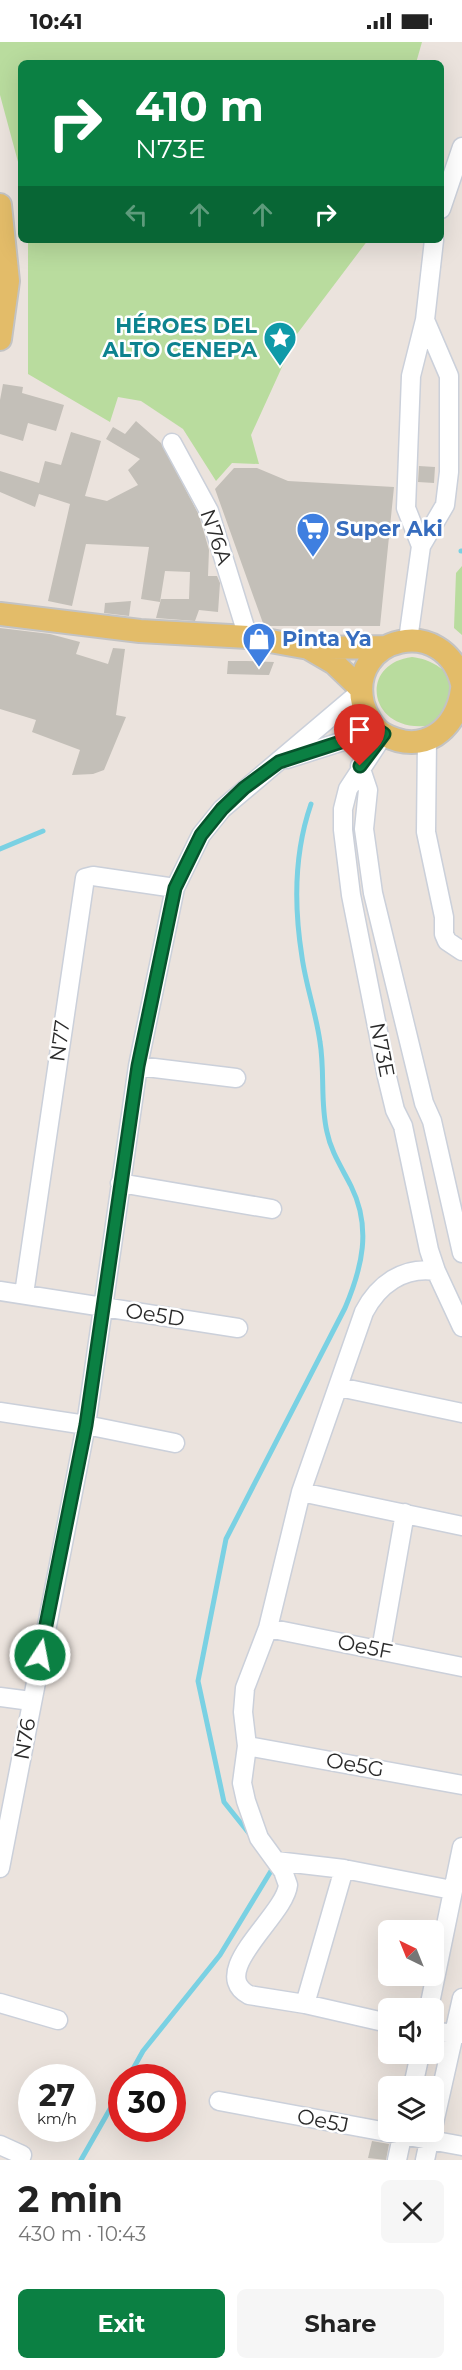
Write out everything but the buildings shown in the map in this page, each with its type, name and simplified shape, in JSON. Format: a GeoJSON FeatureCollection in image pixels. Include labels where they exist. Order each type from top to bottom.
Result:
{"type":"FeatureCollection","features":[{"type":"Feature","properties":{"kind":"main road"},"geometry":{"type":"LineString","coordinates":[[0,205],[8,281],[0,339]]}},
{"type":"Feature","properties":{"kind":"main road"},"geometry":{"type":"LineString","coordinates":[[0,614],[140,631],[248,637],[309,648],[386,647],[408,640],[424,641],[439,647],[451,658],[459,671],[462,684]]}},
{"type":"Feature","properties":{"kind":"main road"},"geometry":{"type":"LineString","coordinates":[[386,647],[373,658],[364,672],[361,690],[366,713],[381,732],[405,741],[428,739],[454,729],[462,689]]}},
{"type":"Feature","properties":{"kind":"main road"},"geometry":{"type":"LineString","coordinates":[[309,648],[334,663],[361,690]]}},
{"type":"Feature","properties":{"kind":"street"},"geometry":{"type":"LineString","coordinates":[[444,200],[462,147]]}},
{"type":"Feature","properties":{"kind":"street"},"geometry":{"type":"LineString","coordinates":[[421,546],[406,508],[411,376],[425,320],[434,243]]}},
{"type":"Feature","properties":{"kind":"street"},"geometry":{"type":"LineString","coordinates":[[408,640],[421,546],[446,505],[448,472],[449,376],[425,320]]}},
{"type":"Feature","properties":{"kind":"street","name":"N76A"},"geometry":{"type":"LineString","coordinates":[[172,443],[209,511],[248,637]]}},
{"type":"Feature","properties":{"kind":"street","name":"N76"},"geometry":{"type":"LineString","coordinates":[[0,1868],[4,1829],[86,1425],[138,1066],[175,888],[201,835],[222,809],[361,690]]}},
{"type":"Feature","properties":{"kind":"street","name":"N76"},"geometry":{"type":"LineString","coordinates":[[279,762],[381,732]]}},
{"type":"Feature","properties":{"kind":"street","name":"N73E"},"geometry":{"type":"LineString","coordinates":[[381,732],[348,789],[343,809],[351,895],[387,1077],[395,1110],[403,1126],[436,1271],[462,1327]]}},
{"type":"Feature","properties":{"kind":"street"},"geometry":{"type":"LineString","coordinates":[[428,739],[426,832],[436,870],[444,917],[444,934],[447,941],[462,951]]}},
{"type":"Feature","properties":{"kind":"street","name":"N73E"},"geometry":{"type":"LineString","coordinates":[[360,766],[368,790],[364,829],[373,893],[424,1103],[432,1120],[462,1253]]}},
{"type":"Feature","properties":{"kind":"street","name":"N77"},"geometry":{"type":"LineString","coordinates":[[24,1294],[85,878],[93,876],[175,888]]}},
{"type":"Feature","properties":{"kind":"street"},"geometry":{"type":"LineString","coordinates":[[351,895],[373,893]]}},
{"type":"Feature","properties":{"kind":"street"},"geometry":{"type":"LineString","coordinates":[[138,1066],[236,1078]]}},
{"type":"Feature","properties":{"kind":"street"},"geometry":{"type":"LineString","coordinates":[[387,1077],[416,1068]]}},
{"type":"Feature","properties":{"kind":"street"},"geometry":{"type":"LineString","coordinates":[[395,1110],[424,1103]]}},
{"type":"Feature","properties":{"kind":"street"},"geometry":{"type":"LineString","coordinates":[[120,1183],[272,1209]]}},
{"type":"Feature","properties":{"kind":"street"},"geometry":{"type":"LineString","coordinates":[[378,2021],[305,2004],[249,1995],[241,1991],[235,1976],[236,1967],[287,1892],[288,1885],[276,1861],[259,1838],[246,1801],[242,1782],[248,1746],[243,1712],[245,1688],[268,1628],[301,1492],[364,1312],[378,1290],[405,1274],[436,1271]]}},
{"type":"Feature","properties":{"kind":"street","name":"Oe5D"},"geometry":{"type":"LineString","coordinates":[[0,1291],[238,1328]]}},
{"type":"Feature","properties":{"kind":"street"},"geometry":{"type":"LineString","coordinates":[[339,1387],[462,1413]]}},
{"type":"Feature","properties":{"kind":"street"},"geometry":{"type":"LineString","coordinates":[[0,1412],[86,1425],[175,1443]]}},
{"type":"Feature","properties":{"kind":"street"},"geometry":{"type":"LineString","coordinates":[[301,1492],[462,1526]]}},
{"type":"Feature","properties":{"kind":"street"},"geometry":{"type":"LineString","coordinates":[[381,1650],[405,1513]]}},
{"type":"Feature","properties":{"kind":"street","name":"Oe5F"},"geometry":{"type":"LineString","coordinates":[[268,1628],[462,1667]]}},
{"type":"Feature","properties":{"kind":"street"},"geometry":{"type":"LineString","coordinates":[[0,1697],[31,1701]]}},
{"type":"Feature","properties":{"kind":"street","name":"Oe5G"},"geometry":{"type":"LineString","coordinates":[[248,1746],[462,1785]]}},
{"type":"Feature","properties":{"kind":"street"},"geometry":{"type":"LineString","coordinates":[[431,1998],[462,1847]]}},
{"type":"Feature","properties":{"kind":"street"},"geometry":{"type":"LineString","coordinates":[[276,1861],[344,1869],[452,1890]]}},
{"type":"Feature","properties":{"kind":"street"},"geometry":{"type":"LineString","coordinates":[[305,2004],[344,1869]]}},
{"type":"Feature","properties":{"kind":"street"},"geometry":{"type":"LineString","coordinates":[[444,2087],[459,2034],[462,1998]]}},
{"type":"Feature","properties":{"kind":"street"},"geometry":{"type":"LineString","coordinates":[[0,2003],[58,2020]]}},
{"type":"Feature","properties":{"kind":"street"},"geometry":{"type":"LineString","coordinates":[[444,2033],[459,2034]]}},
{"type":"Feature","properties":{"kind":"street","name":"Oe5J"},"geometry":{"type":"LineString","coordinates":[[219,2101],[378,2130]]}},
{"type":"Feature","properties":{"kind":"street","name":"Oe5J"},"geometry":{"type":"LineString","coordinates":[[444,2140],[462,2146]]}},
{"type":"Feature","properties":{"kind":"street"},"geometry":{"type":"LineString","coordinates":[[397,2160],[401,2142]]}},
{"type":"Feature","properties":{"kind":"street"},"geometry":{"type":"LineString","coordinates":[[425,2160],[429,2142]]}},
{"type":"Feature","properties":{"kind":"street"},"geometry":{"type":"LineString","coordinates":[[0,2145],[22,2155]]}},
{"type":"Feature","properties":{"kind":"green space"},"geometry":{"type":"Polygon","coordinates":[[[0,42],[422,42],[417,60],[18,60],[18,162],[0,95],[0,42]]]}},
{"type":"Feature","properties":{"kind":"green space"},"geometry":{"type":"Polygon","coordinates":[[[28,243],[366,243],[297,334],[251,435],[259,464],[232,463],[216,481],[183,429],[141,401],[118,397],[110,422],[28,374],[28,243]]]}},
{"type":"Feature","properties":{"kind":"green space"},"geometry":{"type":"Polygon","coordinates":[[[462,566],[462,635],[454,628],[456,573],[462,566]]]}},
{"type":"Feature","properties":{"kind":"green space"},"geometry":{"type":"Polygon","coordinates":[[[412,657],[437,665],[449,677],[453,685],[452,703],[433,725],[411,726],[395,720],[383,711],[378,698],[377,685],[383,672],[394,662],[412,657]]]}},
{"type":"Feature","properties":{"kind":"waterway"},"geometry":{"type":"LineString","coordinates":[[252,1837],[224,1802],[198,1681],[226,1539],[345,1308],[360,1263],[363,1233],[357,1202],[334,1153],[327,1132],[320,1042],[299,938],[297,880],[301,842],[311,804]]}},
{"type":"Feature","properties":{"kind":"waterway"},"geometry":{"type":"LineString","coordinates":[[0,849],[43,831]]}},
{"type":"Feature","properties":{"kind":"waterway"},"geometry":{"type":"LineString","coordinates":[[136,2064],[143,2051],[220,1955],[274,1866]]}},
{"type":"Feature","properties":{"kind":"waterway"},"geometry":{"type":"LineString","coordinates":[[81,2160],[108,2113]]}},
{"type":"Feature","properties":{"kind":"place","name":"HÉROES DEL ALTO CENEPA"},"geometry":{"type":"Point","coordinates":[280,367]}},
{"type":"Feature","properties":{"kind":"place","name":"Super Aki"},"geometry":{"type":"Point","coordinates":[313,558]}},
{"type":"Feature","properties":{"kind":"place","name":"Pinta Ya"},"geometry":{"type":"Point","coordinates":[259,668]}},
{"type":"Feature","properties":{"kind":"route"},"geometry":{"type":"LineString","coordinates":[[40,1655],[86,1425],[138,1066],[175,888],[201,835],[222,809],[244,788],[279,762],[378,730],[384,734],[360,766]]}}]}
